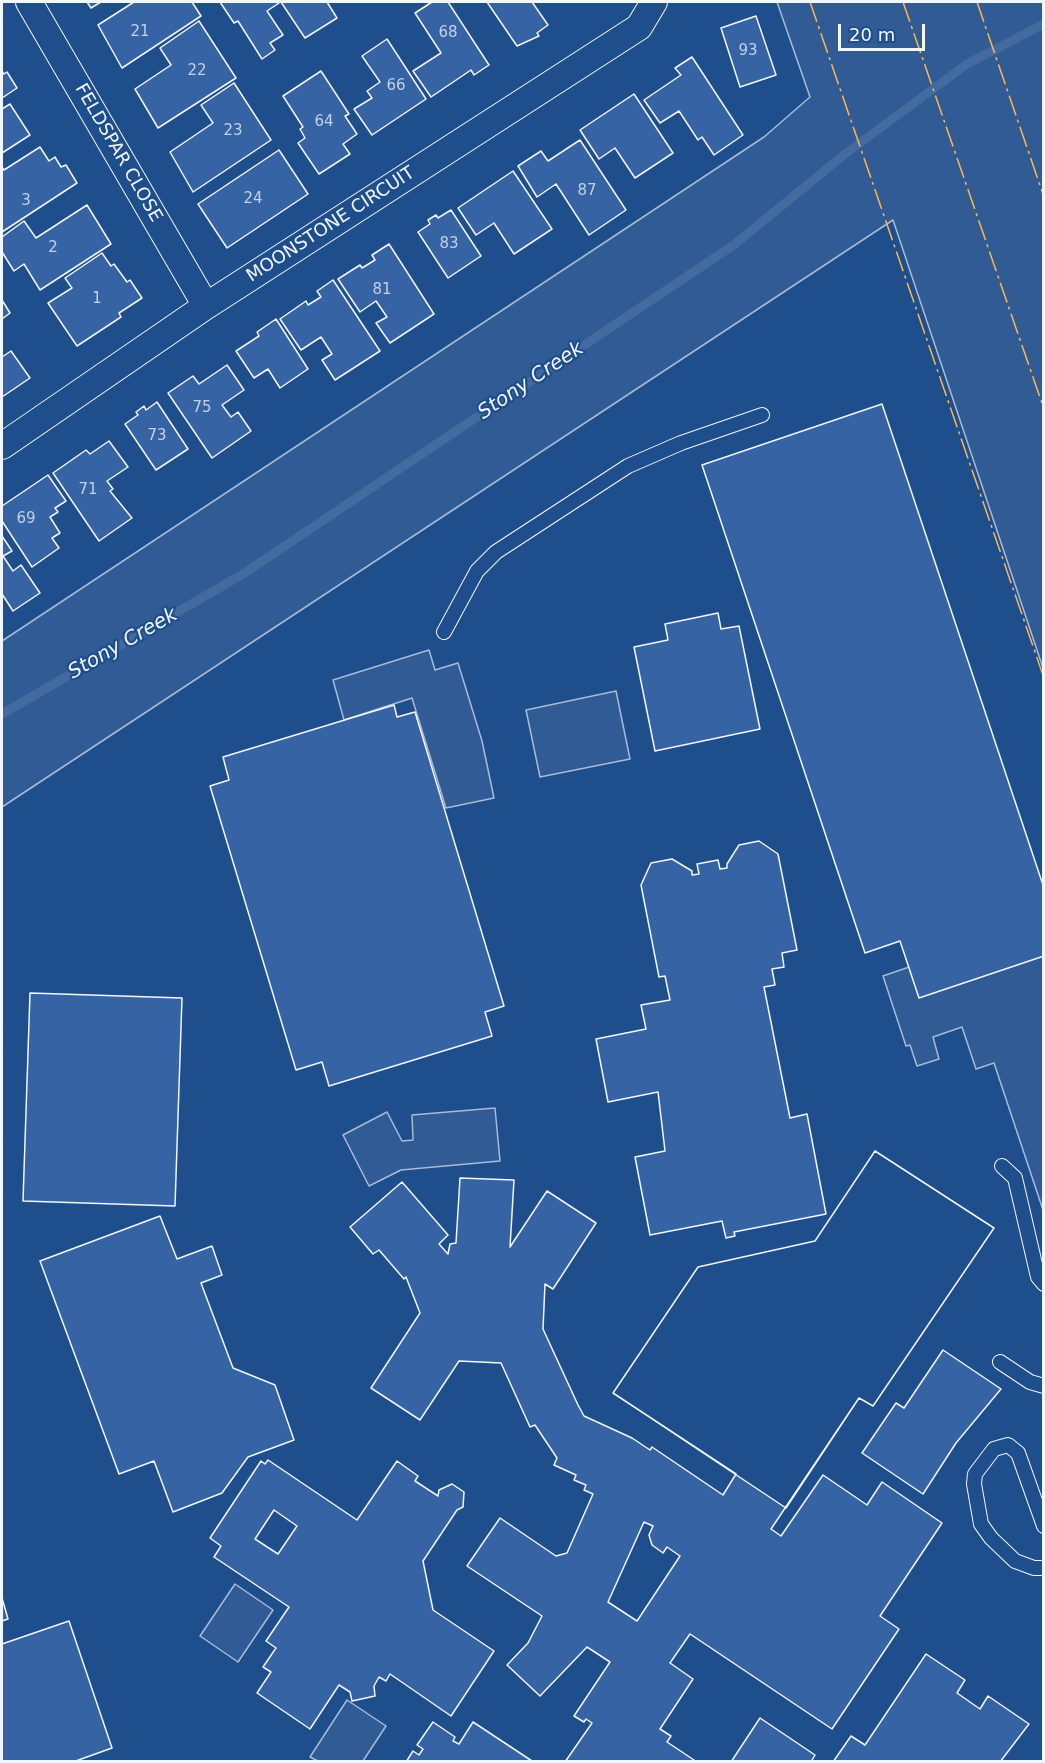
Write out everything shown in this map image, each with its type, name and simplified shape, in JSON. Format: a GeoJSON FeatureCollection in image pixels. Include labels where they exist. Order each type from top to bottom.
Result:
{"type":"FeatureCollection","features":[{"type":"Feature","properties":{"kind":"street","name":"FELDSPAR CLOSE"},"geometry":{"type":"LineString","coordinates":[[29,2],[206,306]]}},
{"type":"Feature","properties":{"kind":"street","name":"MOONSTONE CIRCUIT"},"geometry":{"type":"LineString","coordinates":[[2,446],[206,306],[639,27],[654,2]]}},
{"type":"Feature","properties":{"kind":"lane"},"geometry":{"type":"LineString","coordinates":[[444,632],[473,578],[495,552],[628,466],[681,443],[762,415]]}},
{"type":"Feature","properties":{"kind":"lane"},"geometry":{"type":"LineString","coordinates":[[1002,1166],[1015,1178],[1038,1277],[1044,1284]]}},
{"type":"Feature","properties":{"kind":"lane"},"geometry":{"type":"LineString","coordinates":[[1000,1362],[1030,1382],[1044,1386]]}},
{"type":"Feature","properties":{"kind":"lane"},"geometry":{"type":"LineString","coordinates":[[1044,1526],[1018,1454],[1008,1445],[994,1449],[975,1474],[974,1485],[981,1524],[991,1538],[1016,1561],[1034,1568],[1044,1568]]}},
{"type":"Feature","properties":{"kind":"shaded area"},"geometry":{"type":"Polygon","coordinates":[[[777,2],[1043,2],[1043,668],[893,220],[2,807],[2,641],[764,137],[810,97],[777,2]]]}},
{"type":"Feature","properties":{"kind":"shaded area"},"geometry":{"type":"Polygon","coordinates":[[[429,650],[435,670],[458,663],[482,741],[494,798],[446,808],[412,698],[344,720],[333,680],[429,650]]]}},
{"type":"Feature","properties":{"kind":"shaded area"},"geometry":{"type":"Polygon","coordinates":[[[616,691],[630,759],[540,777],[526,710],[616,691]]]}},
{"type":"Feature","properties":{"kind":"shaded area"},"geometry":{"type":"Polygon","coordinates":[[[1043,921],[1043,1210],[994,1063],[976,1069],[962,1027],[933,1037],[939,1059],[917,1066],[910,1045],[906,1046],[883,976],[1043,921]]]}},
{"type":"Feature","properties":{"kind":"shaded area"},"geometry":{"type":"Polygon","coordinates":[[[495,1108],[500,1161],[401,1170],[369,1186],[343,1135],[387,1112],[402,1141],[413,1140],[412,1115],[495,1108]]]}},
{"type":"Feature","properties":{"kind":"shaded area"},"geometry":{"type":"Polygon","coordinates":[[[235,1584],[273,1610],[238,1662],[200,1636],[235,1584]]]}},
{"type":"Feature","properties":{"kind":"shaded area"},"geometry":{"type":"Polygon","coordinates":[[[347,1700],[386,1726],[363,1761],[318,1761],[310,1757],[347,1700]]]}},
{"type":"Feature","properties":{"kind":"building"},"geometry":{"type":"Polygon","coordinates":[[[87,2],[101,2],[91,8],[87,2]]]}},
{"type":"Feature","properties":{"kind":"building"},"geometry":{"type":"Polygon","coordinates":[[[134,2],[192,2],[201,16],[122,68],[98,25],[134,2]]]}},
{"type":"Feature","properties":{"kind":"building"},"geometry":{"type":"Polygon","coordinates":[[[220,2],[279,3],[267,11],[283,35],[270,43],[275,50],[262,59],[238,21],[234,23],[220,2]]]}},
{"type":"Feature","properties":{"kind":"building"},"geometry":{"type":"Polygon","coordinates":[[[281,2],[327,2],[337,18],[305,38],[281,2]]]}},
{"type":"Feature","properties":{"kind":"building"},"geometry":{"type":"Polygon","coordinates":[[[432,2],[448,2],[489,65],[474,75],[471,70],[431,97],[413,71],[441,53],[415,13],[432,2]]]}},
{"type":"Feature","properties":{"kind":"building"},"geometry":{"type":"Polygon","coordinates":[[[487,2],[532,2],[548,25],[537,33],[539,36],[517,46],[487,2]]]}},
{"type":"Feature","properties":{"kind":"building"},"geometry":{"type":"Polygon","coordinates":[[[756,16],[776,75],[740,87],[721,28],[756,16]]]}},
{"type":"Feature","properties":{"kind":"building"},"geometry":{"type":"Polygon","coordinates":[[[199,21],[236,78],[158,128],[135,89],[171,65],[160,48],[199,21]]]}},
{"type":"Feature","properties":{"kind":"building"},"geometry":{"type":"Polygon","coordinates":[[[387,39],[426,99],[372,135],[354,109],[372,98],[367,91],[380,82],[362,56],[387,39]]]}},
{"type":"Feature","properties":{"kind":"building"},"geometry":{"type":"Polygon","coordinates":[[[692,57],[743,135],[714,155],[702,137],[698,140],[679,111],[660,123],[644,100],[681,75],[675,68],[692,57]]]}},
{"type":"Feature","properties":{"kind":"building"},"geometry":{"type":"Polygon","coordinates":[[[2,71],[4,74],[7,72],[17,88],[2,98],[2,71]]]}},
{"type":"Feature","properties":{"kind":"building"},"geometry":{"type":"Polygon","coordinates":[[[321,71],[349,114],[345,116],[357,134],[343,144],[350,154],[319,174],[298,143],[305,138],[300,129],[303,127],[283,96],[321,71]]]}},
{"type":"Feature","properties":{"kind":"building"},"geometry":{"type":"Polygon","coordinates":[[[234,83],[271,140],[193,192],[170,152],[213,123],[201,105],[234,83]]]}},
{"type":"Feature","properties":{"kind":"building"},"geometry":{"type":"Polygon","coordinates":[[[634,94],[673,153],[635,178],[615,148],[599,159],[580,130],[634,94]]]}},
{"type":"Feature","properties":{"kind":"building"},"geometry":{"type":"Polygon","coordinates":[[[10,104],[30,135],[2,153],[2,109],[10,104]]]}},
{"type":"Feature","properties":{"kind":"building"},"geometry":{"type":"Polygon","coordinates":[[[580,140],[626,210],[589,235],[556,184],[537,197],[518,166],[541,151],[548,161],[580,140]]]}},
{"type":"Feature","properties":{"kind":"building"},"geometry":{"type":"Polygon","coordinates":[[[40,147],[49,161],[55,157],[61,167],[66,165],[77,183],[2,232],[2,167],[4,170],[40,147]]]}},
{"type":"Feature","properties":{"kind":"building"},"geometry":{"type":"Polygon","coordinates":[[[279,150],[308,194],[227,248],[198,204],[279,150]]]}},
{"type":"Feature","properties":{"kind":"building"},"geometry":{"type":"Polygon","coordinates":[[[513,171],[552,229],[514,254],[494,223],[476,235],[458,208],[513,171]]]}},
{"type":"Feature","properties":{"kind":"building"},"geometry":{"type":"Polygon","coordinates":[[[87,205],[111,244],[40,290],[24,264],[14,271],[2,252],[2,237],[24,221],[36,238],[87,205]]]}},
{"type":"Feature","properties":{"kind":"building"},"geometry":{"type":"Polygon","coordinates":[[[451,210],[481,256],[448,278],[418,232],[430,224],[428,220],[436,215],[438,218],[451,210]]]}},
{"type":"Feature","properties":{"kind":"building"},"geometry":{"type":"Polygon","coordinates":[[[389,244],[434,314],[390,343],[376,323],[387,317],[376,301],[360,312],[338,279],[360,265],[362,268],[375,260],[372,255],[389,244]]]}},
{"type":"Feature","properties":{"kind":"building"},"geometry":{"type":"Polygon","coordinates":[[[102,253],[111,266],[114,264],[127,282],[130,280],[142,298],[119,313],[121,317],[77,346],[48,303],[72,288],[65,278],[102,253]]]}},
{"type":"Feature","properties":{"kind":"building"},"geometry":{"type":"Polygon","coordinates":[[[333,280],[380,351],[335,380],[322,360],[332,354],[321,337],[301,350],[280,319],[306,301],[308,305],[321,297],[317,291],[333,280]]]}},
{"type":"Feature","properties":{"kind":"building"},"geometry":{"type":"Polygon","coordinates":[[[2,300],[10,313],[2,319],[2,300]]]}},
{"type":"Feature","properties":{"kind":"building"},"geometry":{"type":"Polygon","coordinates":[[[276,319],[308,369],[280,388],[268,369],[254,378],[236,351],[259,336],[257,332],[276,319]]]}},
{"type":"Feature","properties":{"kind":"building"},"geometry":{"type":"Polygon","coordinates":[[[11,351],[30,378],[2,397],[2,357],[11,351]]]}},
{"type":"Feature","properties":{"kind":"building"},"geometry":{"type":"Polygon","coordinates":[[[227,365],[244,390],[222,405],[231,417],[238,412],[251,431],[212,458],[168,393],[193,376],[199,384],[227,365]]]}},
{"type":"Feature","properties":{"kind":"building"},"geometry":{"type":"Polygon","coordinates":[[[157,402],[188,449],[156,470],[125,424],[138,415],[136,412],[144,406],[146,410],[157,402]]]}},
{"type":"Feature","properties":{"kind":"building"},"geometry":{"type":"Polygon","coordinates":[[[882,404],[1044,888],[1044,956],[919,998],[900,941],[865,953],[702,465],[882,404]]]}},
{"type":"Feature","properties":{"kind":"building"},"geometry":{"type":"Polygon","coordinates":[[[109,441],[128,467],[107,481],[113,489],[110,491],[132,518],[99,541],[53,473],[86,450],[90,454],[109,441]]]}},
{"type":"Feature","properties":{"kind":"building"},"geometry":{"type":"Polygon","coordinates":[[[48,475],[66,501],[55,508],[58,512],[50,517],[60,533],[52,538],[59,548],[32,567],[2,521],[2,506],[48,475]]]}},
{"type":"Feature","properties":{"kind":"building"},"geometry":{"type":"Polygon","coordinates":[[[2,536],[12,551],[3,556],[13,571],[21,565],[40,593],[13,611],[2,594],[2,536]]]}},
{"type":"Feature","properties":{"kind":"building"},"geometry":{"type":"Polygon","coordinates":[[[718,613],[721,629],[739,626],[760,729],[655,751],[634,647],[668,640],[665,624],[718,613]]]}},
{"type":"Feature","properties":{"kind":"building"},"geometry":{"type":"Polygon","coordinates":[[[394,705],[397,717],[415,712],[504,1006],[485,1012],[492,1036],[329,1086],[322,1062],[296,1070],[210,786],[229,780],[223,757],[394,705]]]}},
{"type":"Feature","properties":{"kind":"building"},"geometry":{"type":"Polygon","coordinates":[[[759,841],[778,854],[797,950],[782,953],[784,967],[772,969],[775,985],[764,987],[790,1118],[807,1114],[826,1214],[734,1232],[735,1236],[726,1238],[722,1221],[650,1235],[635,1157],[665,1151],[658,1092],[608,1102],[596,1039],[646,1029],[641,1005],[670,1000],[665,976],[659,977],[641,885],[651,863],[672,859],[692,871],[692,875],[699,874],[697,864],[718,860],[720,869],[727,868],[727,864],[739,845],[759,841]]]}},
{"type":"Feature","properties":{"kind":"building"},"geometry":{"type":"Polygon","coordinates":[[[30,993],[182,998],[175,1206],[23,1201],[30,993]]]}},
{"type":"Feature","properties":{"kind":"building"},"geometry":{"type":"Polygon","coordinates":[[[875,1151],[994,1228],[873,1406],[859,1398],[771,1529],[781,1536],[823,1475],[867,1505],[882,1482],[942,1523],[880,1616],[899,1629],[832,1729],[690,1634],[670,1663],[693,1679],[660,1729],[671,1736],[667,1742],[697,1762],[565,1762],[592,1723],[586,1719],[584,1722],[574,1716],[610,1662],[587,1647],[540,1696],[507,1665],[528,1643],[542,1616],[467,1566],[500,1518],[556,1556],[567,1553],[593,1494],[584,1490],[586,1485],[574,1480],[576,1475],[554,1465],[557,1458],[535,1425],[530,1427],[501,1363],[459,1361],[420,1420],[371,1388],[420,1313],[406,1277],[404,1279],[379,1250],[373,1254],[350,1227],[402,1182],[448,1235],[439,1244],[448,1254],[450,1244],[456,1243],[460,1178],[514,1180],[510,1247],[547,1191],[596,1223],[553,1289],[545,1284],[543,1329],[578,1405],[584,1416],[632,1438],[650,1450],[652,1447],[723,1495],[736,1474],[613,1393],[698,1267],[815,1241],[875,1151]],[[644,1522],[608,1602],[637,1621],[680,1556],[667,1547],[663,1553],[652,1545],[649,1535],[653,1526],[644,1522]]]}},
{"type":"Feature","properties":{"kind":"building"},"geometry":{"type":"Polygon","coordinates":[[[875,1151],[994,1228],[873,1406],[859,1398],[786,1508],[613,1393],[698,1267],[815,1241],[875,1151]]]}},
{"type":"Feature","properties":{"kind":"building"},"geometry":{"type":"Polygon","coordinates":[[[160,1216],[177,1259],[212,1246],[222,1275],[201,1283],[233,1368],[275,1385],[294,1440],[248,1457],[222,1493],[173,1512],[154,1461],[119,1474],[40,1261],[160,1216]]]}},
{"type":"Feature","properties":{"kind":"building"},"geometry":{"type":"Polygon","coordinates":[[[943,1350],[1001,1389],[956,1443],[923,1494],[862,1453],[896,1403],[904,1408],[943,1350]]]}},
{"type":"Feature","properties":{"kind":"building"},"geometry":{"type":"Polygon","coordinates":[[[268,1460],[357,1520],[397,1461],[418,1476],[415,1481],[438,1496],[439,1490],[452,1484],[464,1492],[463,1507],[457,1510],[423,1561],[433,1610],[494,1651],[451,1716],[390,1674],[386,1681],[379,1677],[374,1686],[375,1696],[352,1701],[350,1692],[339,1685],[310,1729],[257,1693],[271,1672],[263,1667],[276,1648],[266,1641],[289,1607],[214,1557],[221,1546],[210,1538],[261,1461],[265,1464],[268,1460]],[[274,1510],[255,1539],[278,1554],[297,1526],[274,1510]]]}},
{"type":"Feature","properties":{"kind":"building"},"geometry":{"type":"Polygon","coordinates":[[[2,1598],[8,1619],[2,1621],[2,1598]]]}},
{"type":"Feature","properties":{"kind":"building"},"geometry":{"type":"Polygon","coordinates":[[[69,1621],[112,1748],[73,1762],[2,1762],[2,1644],[69,1621]]]}},
{"type":"Feature","properties":{"kind":"building"},"geometry":{"type":"Polygon","coordinates":[[[926,1654],[965,1680],[957,1693],[980,1709],[988,1696],[1029,1724],[1000,1762],[833,1762],[851,1736],[865,1745],[926,1654]]]}},
{"type":"Feature","properties":{"kind":"building"},"geometry":{"type":"Polygon","coordinates":[[[760,1718],[815,1755],[811,1762],[731,1762],[760,1718]]]}},
{"type":"Feature","properties":{"kind":"building"},"geometry":{"type":"Polygon","coordinates":[[[433,1722],[455,1737],[453,1741],[459,1744],[473,1722],[532,1761],[406,1762],[413,1751],[419,1755],[423,1749],[417,1745],[433,1722]]]}},
{"type":"Feature","properties":{"kind":"waterway","name":"Stony Creek"},"geometry":{"type":"LineString","coordinates":[[2,714],[243,574],[735,244],[845,154],[967,64],[1044,24]]}},
{"type":"Feature","properties":{"kind":"power"},"geometry":{"type":"LineString","coordinates":[[810,2],[1044,678]]}},
{"type":"Feature","properties":{"kind":"power"},"geometry":{"type":"LineString","coordinates":[[903,2],[1044,409]]}},
{"type":"Feature","properties":{"kind":"power"},"geometry":{"type":"LineString","coordinates":[[977,2],[1044,197]]}}]}
